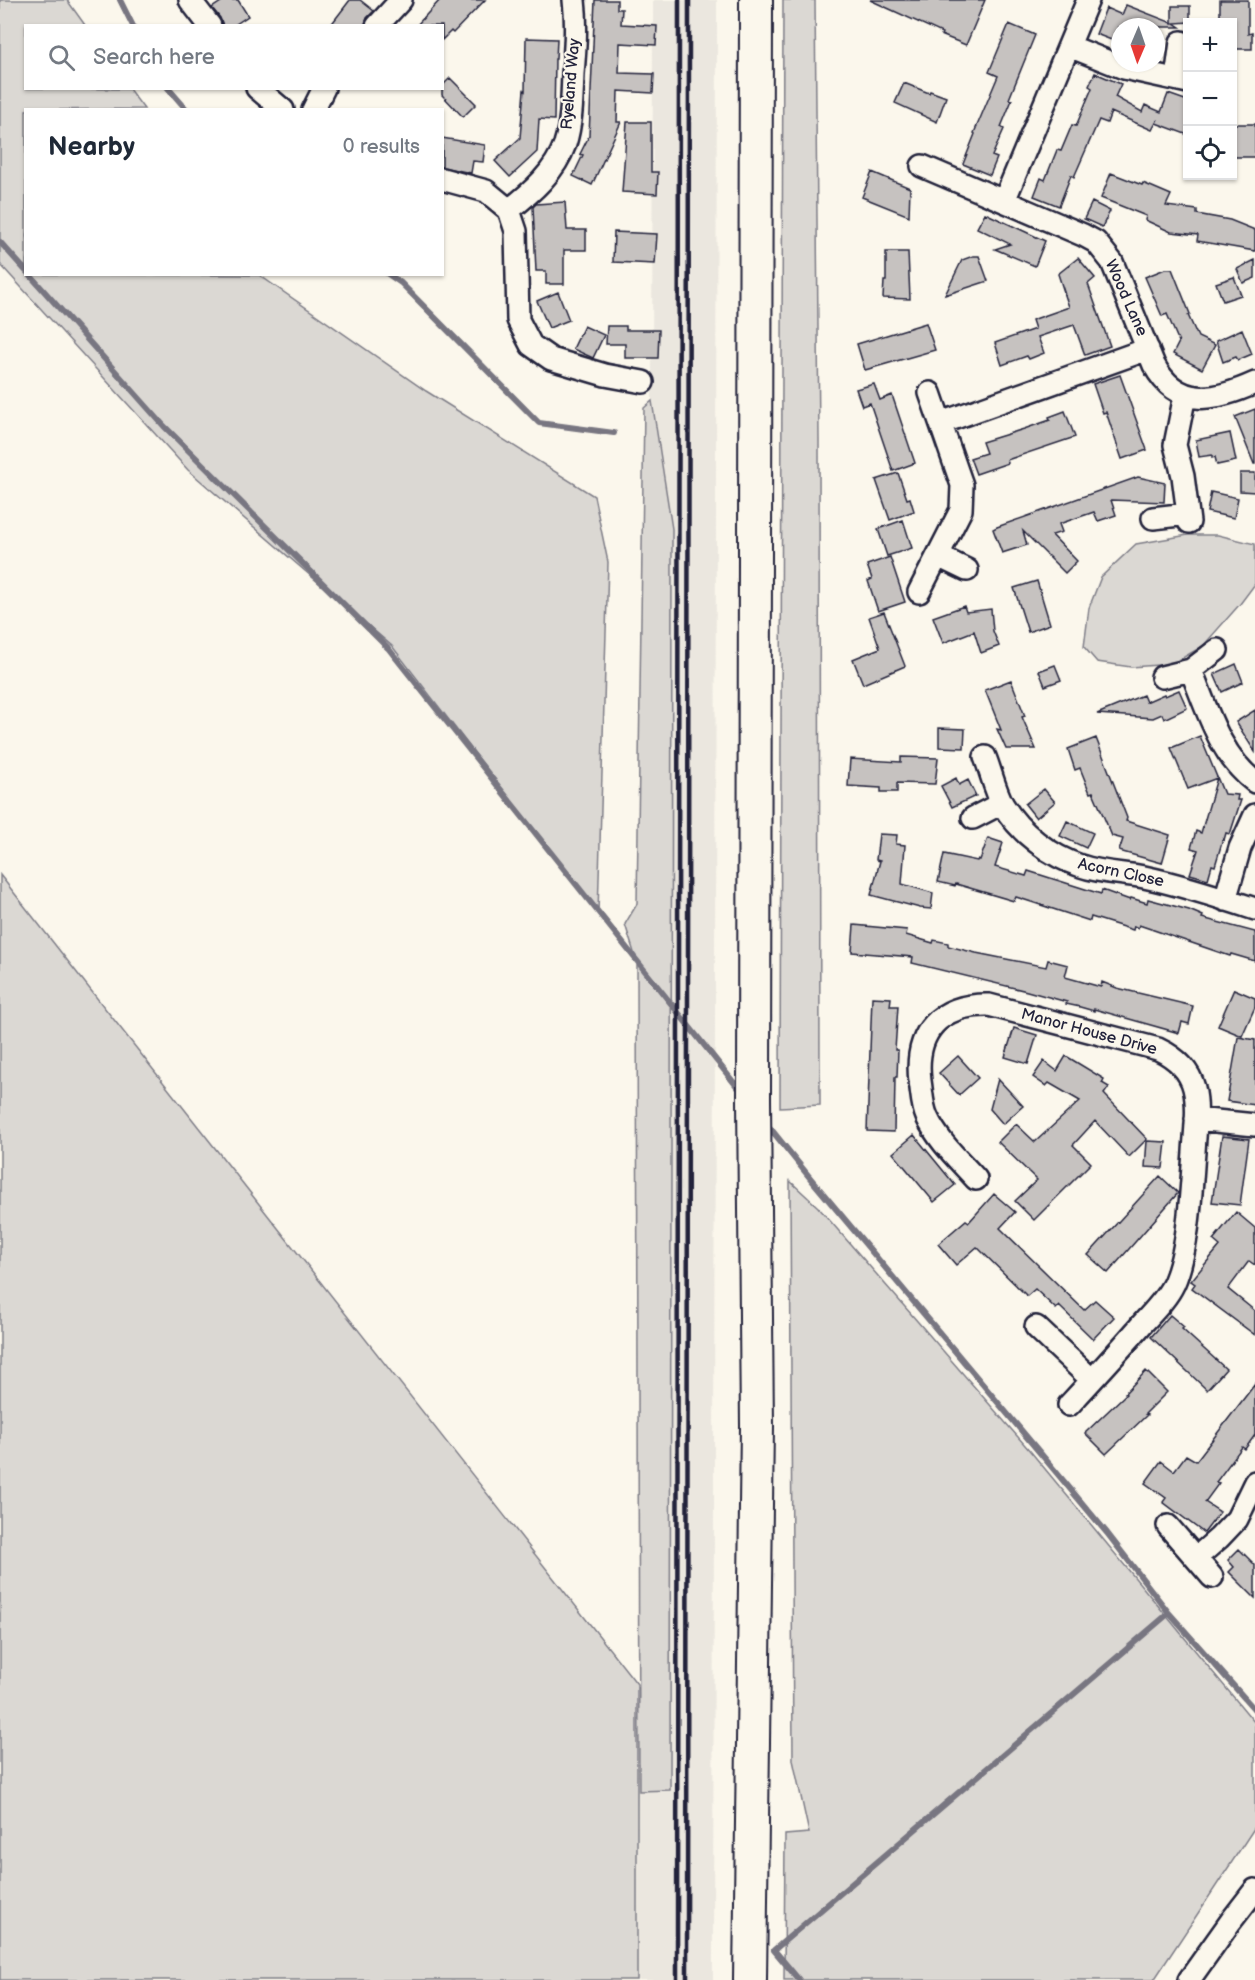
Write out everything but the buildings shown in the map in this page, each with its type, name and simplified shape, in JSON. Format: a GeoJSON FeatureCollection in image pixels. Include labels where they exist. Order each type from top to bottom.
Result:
{"type":"FeatureCollection","features":[{"type":"Feature","properties":{"kind":"highway"},"geometry":{"type":"LineString","coordinates":[[750,1980],[757,1426],[754,1099],[756,0]]}},
{"type":"Feature","properties":{"kind":"street"},"geometry":{"type":"LineString","coordinates":[[190,0],[208,24]]}},
{"type":"Feature","properties":{"kind":"street","name":"Ryeland Way"},"geometry":{"type":"LineString","coordinates":[[509,210],[541,183],[558,159],[565,143],[571,112],[575,47],[574,0]]}},
{"type":"Feature","properties":{"kind":"street"},"geometry":{"type":"LineString","coordinates":[[1004,201],[1088,0]]}},
{"type":"Feature","properties":{"kind":"street"},"geometry":{"type":"LineString","coordinates":[[378,24],[392,3]]}},
{"type":"Feature","properties":{"kind":"street"},"geometry":{"type":"LineString","coordinates":[[1069,46],[1124,68],[1182,81],[1181,42]]}},
{"type":"Feature","properties":{"kind":"street"},"geometry":{"type":"LineString","coordinates":[[259,90],[282,108]]}},
{"type":"Feature","properties":{"kind":"street"},"geometry":{"type":"LineString","coordinates":[[314,108],[323,90]]}},
{"type":"Feature","properties":{"kind":"street","name":"Wood Lane"},"geometry":{"type":"LineString","coordinates":[[921,166],[1096,242],[1108,255],[1115,269],[1160,376],[1171,387],[1185,395]]}},
{"type":"Feature","properties":{"kind":"street"},"geometry":{"type":"LineString","coordinates":[[444,180],[486,191],[509,210],[516,231],[518,320],[531,345],[552,358],[605,375],[643,382]]}},
{"type":"Feature","properties":{"kind":"street","name":"Wood Lane"},"geometry":{"type":"LineString","coordinates":[[941,423],[1149,349]]}},
{"type":"Feature","properties":{"kind":"street"},"geometry":{"type":"LineString","coordinates":[[1153,518],[1189,518],[1183,476],[1175,445],[1185,395],[1198,398],[1215,397],[1255,383]]}},
{"type":"Feature","properties":{"kind":"street"},"geometry":{"type":"LineString","coordinates":[[919,592],[961,510],[963,495],[962,485],[930,393]]}},
{"type":"Feature","properties":{"kind":"street"},"geometry":{"type":"LineString","coordinates":[[938,556],[966,570]]}},
{"type":"Feature","properties":{"kind":"street"},"geometry":{"type":"LineString","coordinates":[[1162,677],[1191,670],[1217,650]]}},
{"type":"Feature","properties":{"kind":"street"},"geometry":{"type":"LineString","coordinates":[[1191,670],[1217,732],[1232,760],[1255,782]]}},
{"type":"Feature","properties":{"kind":"street","name":"Acorn Close"},"geometry":{"type":"LineString","coordinates":[[986,757],[1002,803],[1017,824],[1047,850],[1072,863],[1093,869],[1144,877],[1255,909]]}},
{"type":"Feature","properties":{"kind":"street"},"geometry":{"type":"LineString","coordinates":[[974,818],[1002,803]]}},
{"type":"Feature","properties":{"kind":"street"},"geometry":{"type":"LineString","coordinates":[[1225,900],[1240,848],[1255,815]]}},
{"type":"Feature","properties":{"kind":"street","name":"Manor House Drive"},"geometry":{"type":"LineString","coordinates":[[976,1179],[943,1142],[930,1123],[923,1105],[918,1067],[920,1053],[929,1029],[938,1019],[963,1006],[989,1005],[1165,1053],[1172,1056],[1184,1068],[1194,1086],[1196,1119],[1190,1208],[1174,1284],[1154,1310],[1069,1405]]}},
{"type":"Feature","properties":{"kind":"street"},"geometry":{"type":"LineString","coordinates":[[1196,1119],[1255,1125]]}},
{"type":"Feature","properties":{"kind":"street"},"geometry":{"type":"LineString","coordinates":[[1036,1328],[1092,1380]]}},
{"type":"Feature","properties":{"kind":"street"},"geometry":{"type":"LineString","coordinates":[[1196,1558],[1237,1519],[1255,1482]]}},
{"type":"Feature","properties":{"kind":"street"},"geometry":{"type":"LineString","coordinates":[[1168,1526],[1212,1577]]}},
{"type":"Feature","properties":{"kind":"street"},"geometry":{"type":"LineString","coordinates":[[1190,1980],[1230,1921],[1255,1890]]}},
{"type":"Feature","properties":{"kind":"shaded area"},"geometry":{"type":"Polygon","coordinates":[[[0,0],[67,0],[84,24],[24,24],[24,90],[130,90],[143,108],[24,108],[24,276],[260,276],[426,391],[594,496],[608,562],[598,913],[392,646],[188,470],[0,264],[0,0]]]}},
{"type":"Feature","properties":{"kind":"shaded area"},"geometry":{"type":"Polygon","coordinates":[[[653,0],[717,0],[713,1980],[637,1980],[638,1631],[652,401],[653,0]]]}},
{"type":"Feature","properties":{"kind":"shaded area"},"geometry":{"type":"Polygon","coordinates":[[[783,0],[815,0],[819,439],[820,1105],[780,1107],[783,0]]]}},
{"type":"Feature","properties":{"kind":"shaded area"},"geometry":{"type":"Polygon","coordinates":[[[652,401],[672,529],[670,1790],[639,1791],[637,962],[625,924],[637,904],[644,408],[652,401]]]}},
{"type":"Feature","properties":{"kind":"shaded area"},"geometry":{"type":"Polygon","coordinates":[[[1188,535],[1218,535],[1255,544],[1255,584],[1203,646],[1172,664],[1131,667],[1097,662],[1084,647],[1089,608],[1101,577],[1136,544],[1188,535]]]}},
{"type":"Feature","properties":{"kind":"shaded area"},"geometry":{"type":"Polygon","coordinates":[[[0,875],[637,1684],[637,1980],[0,1980],[0,875]]]}},
{"type":"Feature","properties":{"kind":"shaded area"},"geometry":{"type":"Polygon","coordinates":[[[790,1181],[818,1207],[1031,1452],[1255,1723],[1255,1827],[1154,1980],[784,1980],[785,1835],[809,1833],[793,1760],[790,1181]]]}},
{"type":"Feature","properties":{"kind":"waterway"},"geometry":{"type":"LineString","coordinates":[[120,0],[132,24]]}},
{"type":"Feature","properties":{"kind":"waterway"},"geometry":{"type":"LineString","coordinates":[[170,90],[185,108]]}},
{"type":"Feature","properties":{"kind":"waterway"},"geometry":{"type":"LineString","coordinates":[[0,242],[24,269]]}},
{"type":"Feature","properties":{"kind":"waterway"},"geometry":{"type":"LineString","coordinates":[[31,276],[164,426],[388,648],[743,1094]]}},
{"type":"Feature","properties":{"kind":"waterway"},"geometry":{"type":"LineString","coordinates":[[391,276],[401,283],[539,423],[614,433]]}},
{"type":"Feature","properties":{"kind":"waterway"},"geometry":{"type":"LineString","coordinates":[[766,1123],[1107,1533],[1169,1613],[1255,1710]]}},
{"type":"Feature","properties":{"kind":"waterway"},"geometry":{"type":"LineString","coordinates":[[799,1980],[774,1950],[1169,1613]]}},
{"type":"Feature","properties":{"kind":"railway"},"geometry":{"type":"LineString","coordinates":[[677,1980],[679,0]]}},
{"type":"Feature","properties":{"kind":"railway"},"geometry":{"type":"LineString","coordinates":[[687,1980],[689,0]]}}]}
